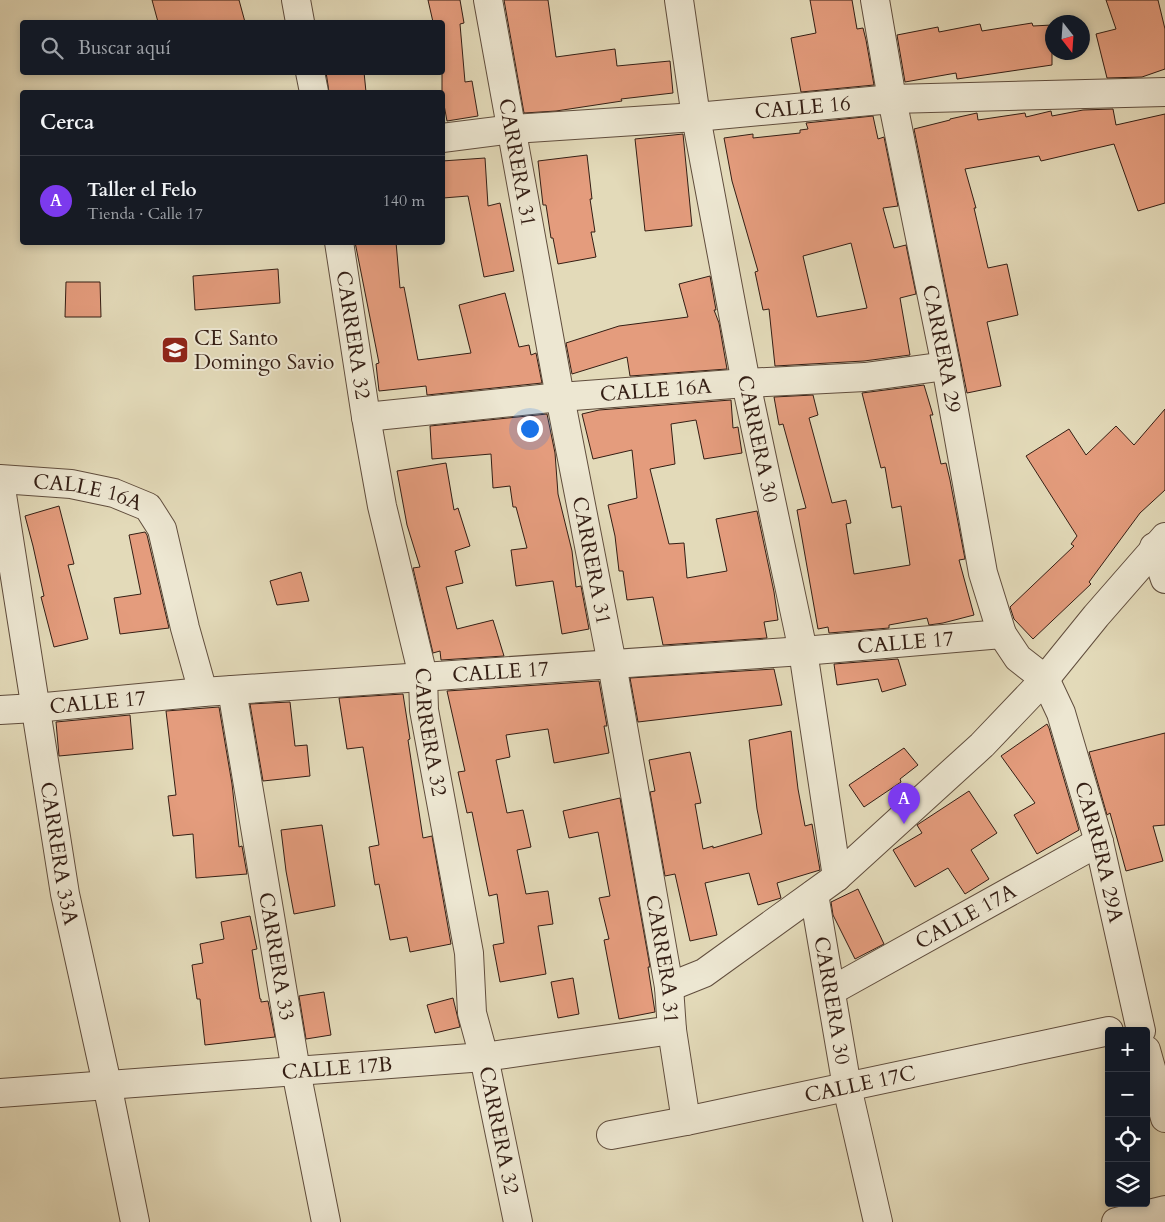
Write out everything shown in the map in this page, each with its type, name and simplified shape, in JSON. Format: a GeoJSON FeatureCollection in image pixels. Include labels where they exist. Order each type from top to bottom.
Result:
{"type":"FeatureCollection","features":[{"type":"Feature","properties":{"kind":"street"},"geometry":{"type":"LineString","coordinates":[[296,0],[300,20]]}},
{"type":"Feature","properties":{"kind":"street","name":"CARRERA 31"},"geometry":{"type":"LineString","coordinates":[[488,0],[513,129],[560,397],[612,664],[668,987],[672,1030],[686,1121]]}},
{"type":"Feature","properties":{"kind":"street","name":"CARRERA 30"},"geometry":{"type":"LineString","coordinates":[[679,0],[696,117],[746,383],[803,651],[837,877]]}},
{"type":"Feature","properties":{"kind":"street","name":"CARRERA 29"},"geometry":{"type":"LineString","coordinates":[[875,0],[892,99],[946,366],[983,573],[1002,634],[1018,658],[1045,679]]}},
{"type":"Feature","properties":{"kind":"street"},"geometry":{"type":"LineString","coordinates":[[311,75],[314,90]]}},
{"type":"Feature","properties":{"kind":"street","name":"CALLE 16"},"geometry":{"type":"LineString","coordinates":[[445,138],[513,129],[696,117],[892,99],[1165,92]]}},
{"type":"Feature","properties":{"kind":"street","name":"CARRERA 32"},"geometry":{"type":"LineString","coordinates":[[339,245],[382,506],[423,676],[424,710],[469,953],[472,1013],[484,1056],[518,1222]]}},
{"type":"Feature","properties":{"kind":"street","name":"CALLE 16A"},"geometry":{"type":"LineString","coordinates":[[366,417],[560,397],[746,383],[865,377],[946,366]]}},
{"type":"Feature","properties":{"kind":"street","name":"CALLE 16A"},"geometry":{"type":"LineString","coordinates":[[0,480],[71,484],[114,493],[148,507],[162,529],[184,628],[203,692]]}},
{"type":"Feature","properties":{"kind":"street","name":"CARRERA 33A"},"geometry":{"type":"LineString","coordinates":[[0,480],[65,894],[135,1222]]}},
{"type":"Feature","properties":{"kind":"street"},"geometry":{"type":"LineString","coordinates":[[1160,542],[1165,579]]}},
{"type":"Feature","properties":{"kind":"street"},"geometry":{"type":"LineString","coordinates":[[668,987],[704,973],[837,877],[982,745],[1045,679],[1160,542]]}},
{"type":"Feature","properties":{"kind":"street","name":"CALLE 17"},"geometry":{"type":"LineString","coordinates":[[0,710],[203,692],[803,651],[1002,634]]}},
{"type":"Feature","properties":{"kind":"street","name":"CARRERA 29A"},"geometry":{"type":"LineString","coordinates":[[1045,679],[1062,713],[1099,842],[1140,1027]]}},
{"type":"Feature","properties":{"kind":"street","name":"CARRERA 33"},"geometry":{"type":"LineString","coordinates":[[232,690],[296,1071],[326,1222]]}},
{"type":"Feature","properties":{"kind":"street","name":"CALLE 17A"},"geometry":{"type":"LineString","coordinates":[[831,991],[1099,842]]}},
{"type":"Feature","properties":{"kind":"street","name":"CARRERA 30"},"geometry":{"type":"LineString","coordinates":[[814,894],[847,1087],[878,1222]]}},
{"type":"Feature","properties":{"kind":"street","name":"CALLE 17B"},"geometry":{"type":"LineString","coordinates":[[0,1094],[107,1084],[484,1056],[672,1030]]}},
{"type":"Feature","properties":{"kind":"street","name":"CALLE 17C"},"geometry":{"type":"LineString","coordinates":[[611,1135],[686,1121],[1105,1032]]}},
{"type":"Feature","properties":{"kind":"street","name":"CARRERA 29A"},"geometry":{"type":"LineString","coordinates":[[1150,1064],[1165,1118]]}},
{"type":"Feature","properties":{"kind":"street"},"geometry":{"type":"LineString","coordinates":[[1116,1222],[1165,1210]]}},
{"type":"Feature","properties":{"kind":"building"},"geometry":{"type":"Polygon","coordinates":[[[152,0],[239,0],[244,20],[157,20],[152,0]]]}},
{"type":"Feature","properties":{"kind":"building"},"geometry":{"type":"Polygon","coordinates":[[[428,0],[460,0],[464,23],[460,24],[465,82],[472,81],[478,116],[447,121],[445,90],[442,90],[442,75],[445,75],[445,20],[433,20],[428,0]]]}},
{"type":"Feature","properties":{"kind":"building"},"geometry":{"type":"Polygon","coordinates":[[[504,0],[548,0],[556,57],[615,49],[617,66],[670,61],[673,93],[621,99],[622,101],[556,111],[524,113],[504,0]]]}},
{"type":"Feature","properties":{"kind":"building"},"geometry":{"type":"Polygon","coordinates":[[[810,0],[852,0],[857,29],[863,28],[874,85],[801,92],[791,38],[816,33],[810,0]]]}},
{"type":"Feature","properties":{"kind":"building"},"geometry":{"type":"Polygon","coordinates":[[[1106,0],[1158,0],[1165,29],[1165,69],[1142,77],[1107,78],[1096,34],[1116,29],[1106,0]]]}},
{"type":"Feature","properties":{"kind":"building"},"geometry":{"type":"Polygon","coordinates":[[[1032,23],[1033,26],[1045,25],[1045,60],[1052,60],[1052,65],[957,79],[956,73],[905,82],[897,35],[938,27],[939,32],[980,24],[982,31],[1032,23]]]}},
{"type":"Feature","properties":{"kind":"building"},"geometry":{"type":"Polygon","coordinates":[[[326,75],[364,75],[366,90],[329,90],[326,75]]]}},
{"type":"Feature","properties":{"kind":"building"},"geometry":{"type":"Polygon","coordinates":[[[1113,109],[1116,125],[1165,114],[1165,203],[1138,211],[1114,144],[1041,161],[1039,156],[965,169],[976,208],[974,208],[988,268],[1007,264],[1018,315],[987,322],[1001,386],[967,393],[914,129],[977,113],[978,120],[1025,113],[1026,117],[1051,111],[1052,116],[1083,110],[1113,109]]]}},
{"type":"Feature","properties":{"kind":"building"},"geometry":{"type":"Polygon","coordinates":[[[873,116],[878,139],[884,137],[898,206],[883,208],[894,248],[906,245],[916,294],[900,298],[910,355],[864,361],[775,366],[769,309],[763,310],[755,272],[758,271],[732,181],[724,138],[753,134],[753,138],[800,133],[800,130],[808,129],[806,123],[873,116]],[[851,243],[803,256],[817,317],[867,308],[851,243]]]}},
{"type":"Feature","properties":{"kind":"building"},"geometry":{"type":"Polygon","coordinates":[[[683,134],[692,226],[645,231],[635,139],[683,134]]]}},
{"type":"Feature","properties":{"kind":"building"},"geometry":{"type":"Polygon","coordinates":[[[587,155],[592,199],[590,199],[595,232],[591,232],[596,257],[558,264],[553,238],[551,238],[546,205],[543,205],[538,161],[587,155]]]}},
{"type":"Feature","properties":{"kind":"building"},"geometry":{"type":"Polygon","coordinates":[[[485,158],[488,206],[500,203],[514,271],[484,277],[468,196],[445,198],[445,161],[485,158]]]}},
{"type":"Feature","properties":{"kind":"building"},"geometry":{"type":"Polygon","coordinates":[[[356,245],[396,245],[400,288],[404,287],[418,360],[471,353],[459,305],[505,293],[519,347],[529,345],[531,355],[536,353],[542,383],[427,395],[426,386],[379,391],[376,364],[379,363],[356,245]]]}},
{"type":"Feature","properties":{"kind":"building"},"geometry":{"type":"Polygon","coordinates":[[[278,269],[280,303],[195,310],[193,276],[278,269]]]}},
{"type":"Feature","properties":{"kind":"building"},"geometry":{"type":"Polygon","coordinates":[[[710,276],[716,310],[714,310],[719,323],[727,369],[630,376],[627,357],[572,374],[566,343],[619,326],[688,317],[679,284],[710,276]]]}},
{"type":"Feature","properties":{"kind":"building"},"geometry":{"type":"Polygon","coordinates":[[[66,282],[100,282],[101,317],[65,317],[66,282]]]}},
{"type":"Feature","properties":{"kind":"building"},"geometry":{"type":"Polygon","coordinates":[[[924,385],[933,415],[930,415],[941,464],[946,463],[950,480],[965,559],[959,560],[974,615],[929,625],[927,618],[889,625],[889,628],[829,633],[828,627],[818,629],[797,510],[806,508],[783,424],[779,425],[774,397],[813,395],[818,415],[809,418],[832,503],[846,500],[851,523],[846,524],[854,574],[910,565],[901,506],[892,508],[885,467],[881,468],[862,393],[924,385]]]}},
{"type":"Feature","properties":{"kind":"building"},"geometry":{"type":"Polygon","coordinates":[[[731,400],[733,428],[738,427],[742,453],[704,459],[696,420],[671,424],[675,464],[650,469],[669,544],[684,543],[687,578],[727,571],[716,519],[757,511],[778,620],[764,622],[767,638],[663,645],[653,597],[627,600],[623,571],[619,571],[615,536],[608,505],[637,498],[632,450],[593,459],[582,414],[599,410],[731,400]]]}},
{"type":"Feature","properties":{"kind":"building"},"geometry":{"type":"Polygon","coordinates":[[[1165,409],[1165,490],[1140,513],[1089,582],[1091,584],[1033,639],[1014,619],[1010,607],[1074,546],[1071,544],[1077,536],[1026,456],[1069,429],[1086,455],[1116,426],[1134,445],[1165,409]]]}},
{"type":"Feature","properties":{"kind":"building"},"geometry":{"type":"Polygon","coordinates":[[[547,414],[555,453],[558,494],[572,551],[576,587],[581,586],[589,629],[562,634],[553,581],[516,586],[511,550],[527,548],[516,507],[513,507],[510,486],[493,488],[491,454],[432,459],[430,426],[547,414]]]}},
{"type":"Feature","properties":{"kind":"building"},"geometry":{"type":"Polygon","coordinates":[[[446,463],[454,510],[458,508],[470,546],[455,551],[463,583],[446,587],[457,629],[493,620],[504,656],[441,660],[440,651],[433,653],[413,568],[420,567],[407,525],[397,471],[446,463]]]}},
{"type":"Feature","properties":{"kind":"building"},"geometry":{"type":"Polygon","coordinates":[[[59,506],[74,564],[68,565],[88,639],[54,647],[41,597],[44,596],[25,516],[59,506]]]}},
{"type":"Feature","properties":{"kind":"building"},"geometry":{"type":"Polygon","coordinates":[[[145,532],[169,628],[120,634],[114,598],[141,594],[129,535],[145,532]]]}},
{"type":"Feature","properties":{"kind":"building"},"geometry":{"type":"Polygon","coordinates":[[[301,572],[309,601],[277,605],[270,581],[301,572]]]}},
{"type":"Feature","properties":{"kind":"building"},"geometry":{"type":"Polygon","coordinates":[[[898,659],[906,685],[882,692],[878,679],[837,685],[834,664],[898,659]]]}},
{"type":"Feature","properties":{"kind":"building"},"geometry":{"type":"Polygon","coordinates":[[[774,669],[782,705],[638,722],[630,678],[774,669]]]}},
{"type":"Feature","properties":{"kind":"building"},"geometry":{"type":"Polygon","coordinates":[[[599,681],[607,726],[604,726],[609,753],[554,763],[548,729],[506,735],[510,757],[496,760],[507,813],[523,810],[531,847],[517,850],[526,894],[548,891],[553,924],[538,926],[546,974],[500,982],[493,945],[504,943],[497,894],[489,896],[472,812],[467,813],[458,772],[465,771],[447,691],[599,681]]]}},
{"type":"Feature","properties":{"kind":"building"},"geometry":{"type":"Polygon","coordinates":[[[403,694],[423,838],[432,836],[451,944],[410,952],[407,937],[390,940],[379,884],[375,885],[369,847],[379,845],[363,747],[347,749],[339,698],[403,694]]]}},
{"type":"Feature","properties":{"kind":"building"},"geometry":{"type":"Polygon","coordinates":[[[290,702],[295,746],[307,745],[310,776],[263,781],[250,704],[290,702]]]}},
{"type":"Feature","properties":{"kind":"building"},"geometry":{"type":"Polygon","coordinates":[[[219,707],[232,784],[239,847],[242,846],[247,874],[196,878],[193,834],[173,836],[168,796],[176,795],[166,711],[219,707]]]}},
{"type":"Feature","properties":{"kind":"building"},"geometry":{"type":"Polygon","coordinates":[[[130,715],[133,749],[59,756],[56,722],[130,715]]]}},
{"type":"Feature","properties":{"kind":"building"},"geometry":{"type":"Polygon","coordinates":[[[1047,724],[1079,830],[1037,854],[1014,815],[1035,803],[1001,756],[1047,724]]]}},
{"type":"Feature","properties":{"kind":"building"},"geometry":{"type":"Polygon","coordinates":[[[791,731],[798,789],[805,826],[812,824],[820,870],[777,883],[781,898],[758,905],[749,873],[705,883],[717,935],[690,941],[675,874],[665,876],[650,792],[655,791],[649,760],[690,752],[701,803],[695,804],[703,849],[713,846],[713,848],[762,834],[757,809],[749,740],[791,731]]]}},
{"type":"Feature","properties":{"kind":"building"},"geometry":{"type":"Polygon","coordinates":[[[1165,733],[1165,825],[1153,826],[1163,861],[1126,871],[1110,813],[1107,815],[1089,752],[1165,733]]]}},
{"type":"Feature","properties":{"kind":"building"},"geometry":{"type":"Polygon","coordinates":[[[904,748],[918,765],[900,779],[901,782],[864,807],[849,785],[904,748]]]}},
{"type":"Feature","properties":{"kind":"building"},"geometry":{"type":"Polygon","coordinates":[[[969,791],[997,833],[971,850],[989,879],[965,894],[948,868],[915,887],[893,850],[922,833],[917,825],[969,791]]]}},
{"type":"Feature","properties":{"kind":"building"},"geometry":{"type":"Polygon","coordinates":[[[620,798],[650,967],[648,967],[655,1012],[619,1019],[604,940],[609,939],[599,898],[610,896],[598,832],[569,838],[563,811],[620,798]]]}},
{"type":"Feature","properties":{"kind":"building"},"geometry":{"type":"Polygon","coordinates":[[[322,825],[335,906],[294,914],[281,830],[322,825]]]}},
{"type":"Feature","properties":{"kind":"building"},"geometry":{"type":"Polygon","coordinates":[[[858,889],[884,944],[855,959],[833,915],[831,902],[858,889]]]}},
{"type":"Feature","properties":{"kind":"building"},"geometry":{"type":"Polygon","coordinates":[[[250,916],[257,949],[252,950],[260,999],[261,1002],[268,1001],[275,1037],[205,1045],[200,999],[197,999],[192,965],[203,963],[200,944],[224,939],[221,922],[250,916]]]}},
{"type":"Feature","properties":{"kind":"building"},"geometry":{"type":"Polygon","coordinates":[[[573,978],[579,1014],[558,1018],[551,982],[573,978]]]}},
{"type":"Feature","properties":{"kind":"building"},"geometry":{"type":"Polygon","coordinates":[[[324,992],[331,1035],[306,1039],[299,996],[324,992]]]}},
{"type":"Feature","properties":{"kind":"building"},"geometry":{"type":"Polygon","coordinates":[[[453,998],[460,1027],[435,1033],[427,1005],[453,998]]]}},
{"type":"Feature","properties":{"kind":"place","name":"CE Santo Domingo Savio"},"geometry":{"type":"Point","coordinates":[175,350]}},
{"type":"Feature","properties":{"kind":"place","name":"Taller el Felo"},"geometry":{"type":"Point","coordinates":[904,824]}}]}
